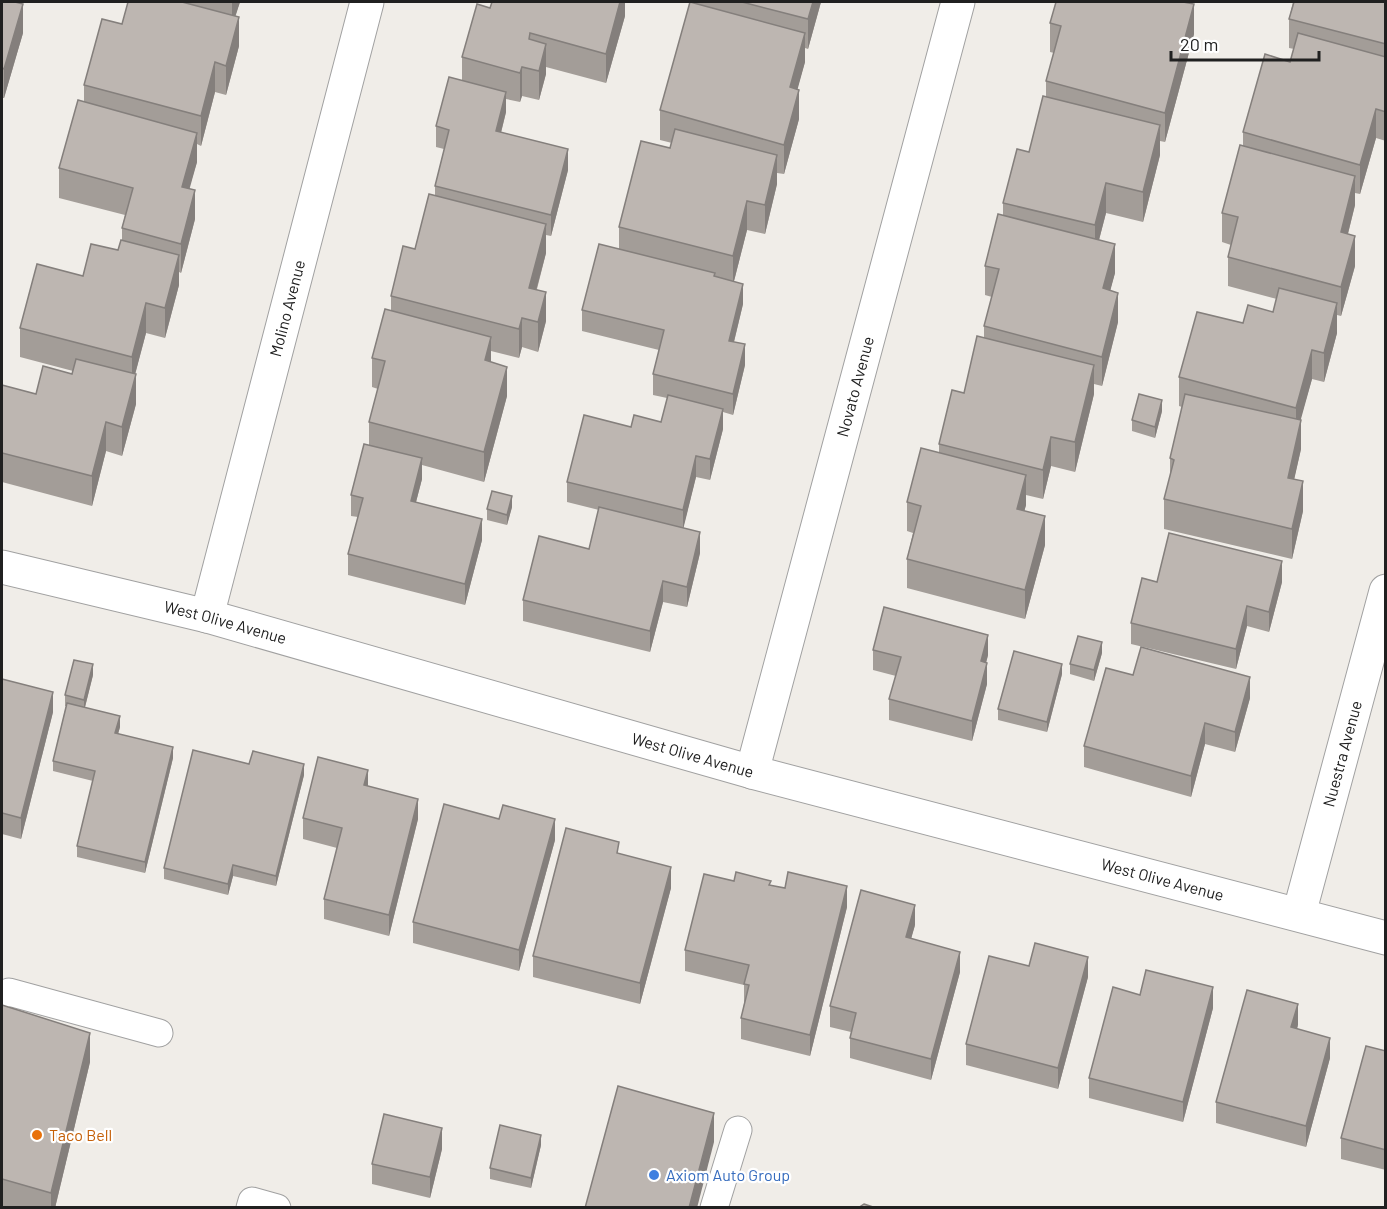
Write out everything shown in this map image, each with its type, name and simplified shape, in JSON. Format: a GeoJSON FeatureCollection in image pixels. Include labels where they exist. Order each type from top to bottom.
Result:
{"type":"FeatureCollection","features":[{"type":"Feature","properties":{"kind":"street","name":"Molino Avenue"},"geometry":{"type":"LineString","coordinates":[[207,616],[367,2]]}},
{"type":"Feature","properties":{"kind":"street","name":"Novato Avenue"},"geometry":{"type":"LineString","coordinates":[[752,772],[958,2]]}},
{"type":"Feature","properties":{"kind":"street","name":"West Olive Avenue"},"geometry":{"type":"LineString","coordinates":[[2,567],[207,616],[752,772],[1386,938]]}},
{"type":"Feature","properties":{"kind":"street","name":"Nuestra Avenue"},"geometry":{"type":"LineString","coordinates":[[1299,914],[1386,591]]}},
{"type":"Feature","properties":{"kind":"lane"},"geometry":{"type":"LineString","coordinates":[[2,995],[9,992],[159,1033]]}},
{"type":"Feature","properties":{"kind":"lane"},"geometry":{"type":"LineString","coordinates":[[714,1208],[738,1130]]}},
{"type":"Feature","properties":{"kind":"lane"},"geometry":{"type":"LineString","coordinates":[[250,1208],[252,1201],[277,1208]]}},
{"type":"Feature","properties":{"kind":"building"},"geometry":{"type":"Polygon","coordinates":[[[2,2],[23,4],[4,69],[2,68],[2,2]]]}},
{"type":"Feature","properties":{"kind":"building"},"geometry":{"type":"Polygon","coordinates":[[[128,2],[182,2],[239,17],[226,66],[215,62],[201,116],[84,85],[102,19],[122,24],[128,2]]]}},
{"type":"Feature","properties":{"kind":"building"},"geometry":{"type":"Polygon","coordinates":[[[492,2],[620,2],[606,54],[530,33],[529,39],[546,44],[539,71],[522,67],[520,73],[462,57],[477,4],[490,8],[492,2]]]}},
{"type":"Feature","properties":{"kind":"building"},"geometry":{"type":"Polygon","coordinates":[[[690,2],[805,33],[790,87],[799,90],[784,145],[660,110],[690,2]]]}},
{"type":"Feature","properties":{"kind":"building"},"geometry":{"type":"Polygon","coordinates":[[[742,2],[813,2],[808,19],[742,2]]]}},
{"type":"Feature","properties":{"kind":"building"},"geometry":{"type":"Polygon","coordinates":[[[1056,2],[1183,2],[1194,4],[1165,113],[1046,81],[1061,26],[1050,23],[1056,2]]]}},
{"type":"Feature","properties":{"kind":"building"},"geometry":{"type":"Polygon","coordinates":[[[1294,2],[1386,2],[1386,44],[1289,19],[1294,2]]]}},
{"type":"Feature","properties":{"kind":"building"},"geometry":{"type":"Polygon","coordinates":[[[1298,33],[1386,57],[1386,112],[1376,109],[1360,165],[1243,132],[1265,54],[1290,62],[1298,33]]]}},
{"type":"Feature","properties":{"kind":"building"},"geometry":{"type":"Polygon","coordinates":[[[449,77],[506,92],[496,131],[568,149],[551,215],[435,186],[449,130],[436,126],[449,77]]]}},
{"type":"Feature","properties":{"kind":"building"},"geometry":{"type":"Polygon","coordinates":[[[1043,96],[1160,125],[1143,192],[1106,183],[1095,225],[1003,203],[1017,149],[1029,152],[1043,96]]]}},
{"type":"Feature","properties":{"kind":"building"},"geometry":{"type":"Polygon","coordinates":[[[78,100],[197,133],[182,187],[195,190],[181,244],[122,228],[133,188],[59,168],[78,100]]]}},
{"type":"Feature","properties":{"kind":"building"},"geometry":{"type":"Polygon","coordinates":[[[675,129],[777,155],[765,205],[747,201],[733,256],[619,227],[641,141],[670,148],[675,129]]]}},
{"type":"Feature","properties":{"kind":"building"},"geometry":{"type":"Polygon","coordinates":[[[1240,145],[1355,176],[1341,232],[1355,236],[1341,287],[1228,257],[1238,217],[1222,213],[1240,145]]]}},
{"type":"Feature","properties":{"kind":"building"},"geometry":{"type":"Polygon","coordinates":[[[429,194],[546,224],[529,288],[546,292],[538,322],[522,318],[519,329],[391,296],[403,246],[415,249],[429,194]]]}},
{"type":"Feature","properties":{"kind":"building"},"geometry":{"type":"Polygon","coordinates":[[[998,214],[1115,244],[1103,288],[1118,293],[1102,357],[984,326],[999,269],[985,266],[998,214]]]}},
{"type":"Feature","properties":{"kind":"building"},"geometry":{"type":"Polygon","coordinates":[[[121,240],[179,255],[165,308],[146,303],[132,357],[20,328],[37,264],[83,276],[91,244],[118,250],[121,240]]]}},
{"type":"Feature","properties":{"kind":"building"},"geometry":{"type":"Polygon","coordinates":[[[599,244],[715,273],[714,276],[743,284],[729,341],[745,344],[733,394],[653,374],[664,330],[582,310],[599,244]]]}},
{"type":"Feature","properties":{"kind":"building"},"geometry":{"type":"Polygon","coordinates":[[[1279,288],[1337,303],[1324,353],[1312,350],[1296,408],[1179,377],[1197,312],[1243,323],[1248,305],[1273,312],[1279,288]]]}},
{"type":"Feature","properties":{"kind":"building"},"geometry":{"type":"Polygon","coordinates":[[[385,309],[491,337],[485,360],[507,367],[484,452],[369,422],[385,361],[372,358],[385,309]]]}},
{"type":"Feature","properties":{"kind":"building"},"geometry":{"type":"Polygon","coordinates":[[[977,336],[1094,365],[1075,442],[1051,437],[1043,470],[939,444],[952,390],[964,393],[977,336]]]}},
{"type":"Feature","properties":{"kind":"building"},"geometry":{"type":"Polygon","coordinates":[[[76,359],[136,374],[122,427],[106,422],[92,476],[2,453],[2,385],[36,394],[43,366],[72,374],[76,359]]]}},
{"type":"Feature","properties":{"kind":"building"},"geometry":{"type":"Polygon","coordinates":[[[1139,394],[1162,400],[1155,427],[1132,420],[1139,394]]]}},
{"type":"Feature","properties":{"kind":"building"},"geometry":{"type":"Polygon","coordinates":[[[1185,394],[1301,420],[1288,478],[1303,481],[1292,529],[1164,499],[1174,460],[1170,458],[1185,394]]]}},
{"type":"Feature","properties":{"kind":"building"},"geometry":{"type":"Polygon","coordinates":[[[668,395],[723,409],[710,459],[696,456],[683,510],[567,482],[584,415],[631,427],[634,415],[661,422],[668,395]]]}},
{"type":"Feature","properties":{"kind":"building"},"geometry":{"type":"Polygon","coordinates":[[[364,444],[422,458],[411,501],[482,519],[465,584],[348,554],[363,498],[351,495],[364,444]]]}},
{"type":"Feature","properties":{"kind":"building"},"geometry":{"type":"Polygon","coordinates":[[[921,448],[1026,475],[1017,509],[1045,516],[1025,590],[907,559],[921,506],[907,502],[921,448]]]}},
{"type":"Feature","properties":{"kind":"building"},"geometry":{"type":"Polygon","coordinates":[[[492,491],[512,496],[507,515],[487,509],[492,491]]]}},
{"type":"Feature","properties":{"kind":"building"},"geometry":{"type":"Polygon","coordinates":[[[599,507],[700,532],[687,587],[663,581],[650,631],[523,600],[539,536],[589,549],[599,507]]]}},
{"type":"Feature","properties":{"kind":"building"},"geometry":{"type":"Polygon","coordinates":[[[1169,533],[1282,561],[1269,612],[1247,606],[1236,649],[1131,623],[1142,578],[1157,582],[1169,533]]]}},
{"type":"Feature","properties":{"kind":"building"},"geometry":{"type":"Polygon","coordinates":[[[884,607],[988,635],[981,661],[987,663],[972,721],[889,699],[901,657],[873,650],[884,607]]]}},
{"type":"Feature","properties":{"kind":"building"},"geometry":{"type":"Polygon","coordinates":[[[1078,636],[1102,642],[1094,670],[1070,664],[1078,636]]]}},
{"type":"Feature","properties":{"kind":"building"},"geometry":{"type":"Polygon","coordinates":[[[1141,647],[1250,677],[1235,732],[1205,723],[1191,776],[1084,746],[1106,668],[1133,675],[1141,647]]]}},
{"type":"Feature","properties":{"kind":"building"},"geometry":{"type":"Polygon","coordinates":[[[1014,651],[1062,664],[1047,722],[998,709],[1014,651]]]}},
{"type":"Feature","properties":{"kind":"building"},"geometry":{"type":"Polygon","coordinates":[[[74,660],[93,664],[84,700],[65,695],[74,660]]]}},
{"type":"Feature","properties":{"kind":"building"},"geometry":{"type":"Polygon","coordinates":[[[2,679],[53,692],[21,818],[2,813],[2,679]]]}},
{"type":"Feature","properties":{"kind":"building"},"geometry":{"type":"Polygon","coordinates":[[[67,703],[120,716],[115,733],[173,747],[145,862],[77,846],[95,771],[53,761],[67,703]]]}},
{"type":"Feature","properties":{"kind":"building"},"geometry":{"type":"Polygon","coordinates":[[[193,750],[249,764],[253,751],[304,764],[276,876],[233,865],[228,884],[164,868],[193,750]]]}},
{"type":"Feature","properties":{"kind":"building"},"geometry":{"type":"Polygon","coordinates":[[[318,757],[368,770],[364,785],[418,799],[389,915],[324,899],[342,828],[303,818],[318,757]]]}},
{"type":"Feature","properties":{"kind":"building"},"geometry":{"type":"Polygon","coordinates":[[[444,804],[499,819],[503,805],[555,819],[519,950],[413,922],[444,804]]]}},
{"type":"Feature","properties":{"kind":"building"},"geometry":{"type":"Polygon","coordinates":[[[566,828],[619,842],[617,853],[671,867],[640,983],[533,956],[566,828]]]}},
{"type":"Feature","properties":{"kind":"building"},"geometry":{"type":"Polygon","coordinates":[[[736,872],[771,881],[769,885],[785,888],[788,872],[847,886],[810,1035],[741,1018],[749,985],[744,984],[749,965],[685,950],[704,874],[734,881],[736,872]]]}},
{"type":"Feature","properties":{"kind":"building"},"geometry":{"type":"Polygon","coordinates":[[[861,890],[915,905],[906,937],[960,952],[931,1059],[850,1038],[856,1013],[830,1006],[861,890]]]}},
{"type":"Feature","properties":{"kind":"building"},"geometry":{"type":"Polygon","coordinates":[[[1035,943],[1088,957],[1058,1068],[966,1044],[989,956],[1029,966],[1035,943]]]}},
{"type":"Feature","properties":{"kind":"building"},"geometry":{"type":"Polygon","coordinates":[[[1146,970],[1213,987],[1183,1102],[1089,1078],[1113,987],[1140,995],[1146,970]]]}},
{"type":"Feature","properties":{"kind":"building"},"geometry":{"type":"Polygon","coordinates":[[[1247,990],[1298,1004],[1291,1027],[1330,1038],[1306,1126],[1216,1102],[1247,990]]]}},
{"type":"Feature","properties":{"kind":"building","name":"Taco Bell"},"geometry":{"type":"Polygon","coordinates":[[[2,1005],[90,1033],[51,1193],[2,1179],[2,1005]]]}},
{"type":"Feature","properties":{"kind":"building"},"geometry":{"type":"Polygon","coordinates":[[[1366,1046],[1386,1051],[1386,1150],[1341,1138],[1366,1046]]]}},
{"type":"Feature","properties":{"kind":"building","name":"Axiom Auto Group"},"geometry":{"type":"Polygon","coordinates":[[[618,1086],[714,1113],[689,1208],[585,1208],[618,1086]]]}},
{"type":"Feature","properties":{"kind":"building"},"geometry":{"type":"Polygon","coordinates":[[[384,1114],[442,1128],[430,1177],[372,1164],[384,1114]]]}},
{"type":"Feature","properties":{"kind":"building"},"geometry":{"type":"Polygon","coordinates":[[[500,1125],[541,1135],[531,1178],[490,1168],[500,1125]]]}},
{"type":"Feature","properties":{"kind":"building"},"geometry":{"type":"Polygon","coordinates":[[[864,1204],[876,1208],[858,1208],[864,1204]]]}},
{"type":"Feature","properties":{"kind":"place","name":"Taco Bell"},"geometry":{"type":"Point","coordinates":[37,1135]}},
{"type":"Feature","properties":{"kind":"place","name":"Axiom Auto Group"},"geometry":{"type":"Point","coordinates":[654,1175]}}]}
